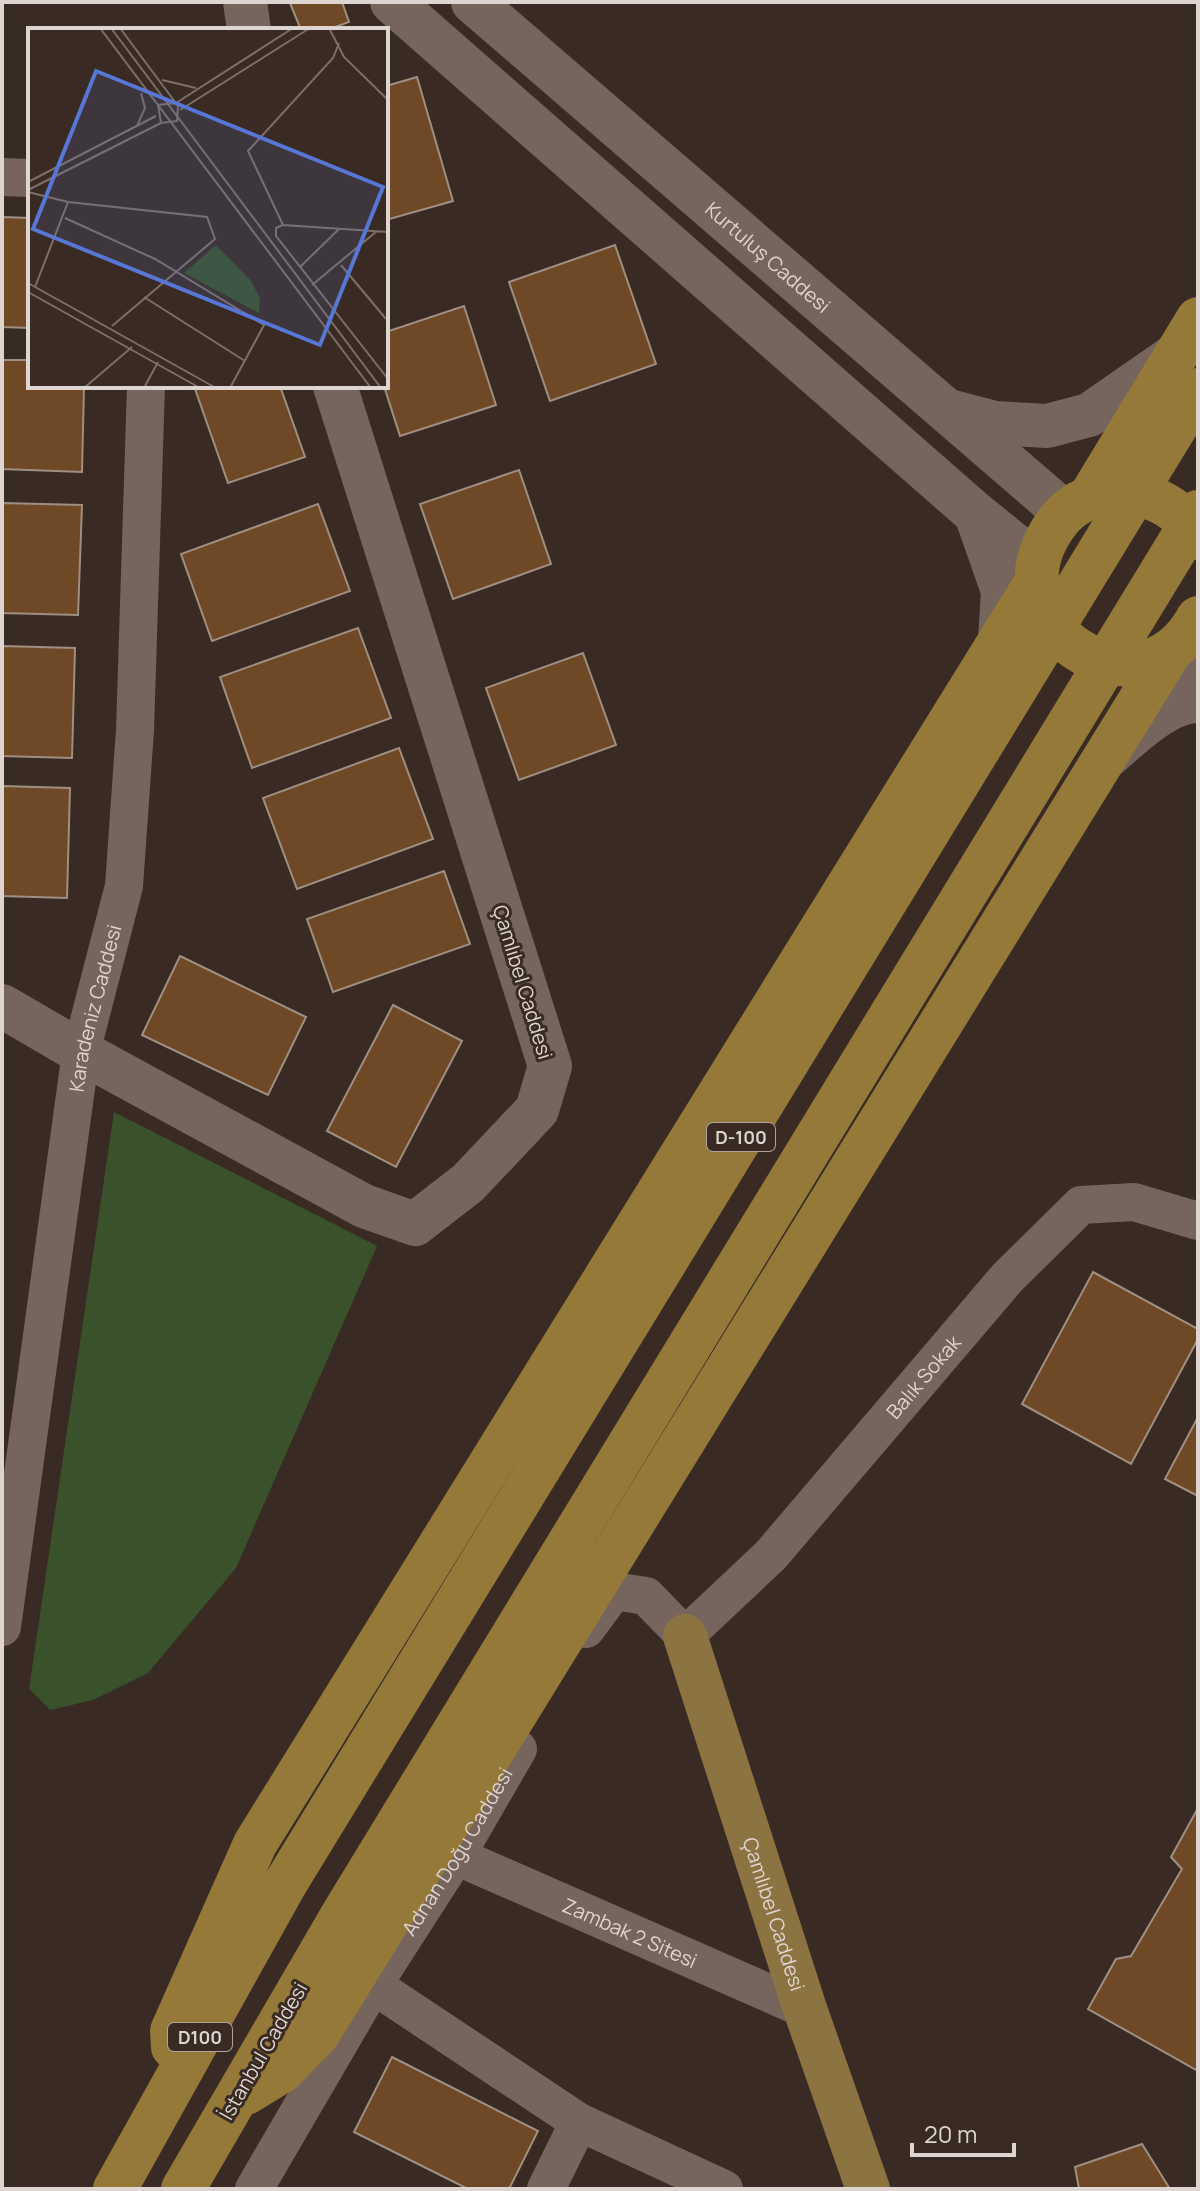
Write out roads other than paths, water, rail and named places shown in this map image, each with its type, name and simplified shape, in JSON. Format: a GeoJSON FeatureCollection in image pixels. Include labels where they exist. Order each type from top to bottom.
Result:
{"type":"FeatureCollection","features":[{"type":"Feature","properties":{"kind":"highway"},"geometry":{"type":"LineString","coordinates":[[173,2086],[172,2031],[255,1844],[1000,640],[1037,572],[1047,536],[1077,505],[1131,428],[1191,355]]}},
{"type":"Feature","properties":{"kind":"highway","name":"D-100"},"geometry":{"type":"LineString","coordinates":[[285,1884],[1191,355]]}},
{"type":"Feature","properties":{"kind":"highway"},"geometry":{"type":"LineString","coordinates":[[1131,428],[1139,456],[1152,480],[1181,504],[1198,511]]}},
{"type":"Feature","properties":{"kind":"highway"},"geometry":{"type":"LineString","coordinates":[[1077,505],[1118,491],[1147,495],[1172,507],[1192,527],[1198,538]]}},
{"type":"Feature","properties":{"kind":"highway","name":"İstanbul Caddesi"},"geometry":{"type":"LineString","coordinates":[[183,2189],[343,1914],[1198,511]]}},
{"type":"Feature","properties":{"kind":"highway"},"geometry":{"type":"LineString","coordinates":[[1037,572],[1037,592],[1046,620],[1065,643],[1089,658],[1118,665],[1146,662],[1189,646]]}},
{"type":"Feature","properties":{"kind":"highway"},"geometry":{"type":"LineString","coordinates":[[1000,640],[1052,648],[1082,663],[1117,691],[1133,712]]}},
{"type":"Feature","properties":{"kind":"highway"},"geometry":{"type":"LineString","coordinates":[[234,2101],[282,2071],[318,2034],[1133,712],[1189,646]]}},
{"type":"Feature","properties":{"kind":"highway","name":"D100"},"geometry":{"type":"LineString","coordinates":[[115,2189],[285,1884]]}},
{"type":"Feature","properties":{"kind":"main road"},"geometry":{"type":"LineString","coordinates":[[245,2],[249,28]]}},
{"type":"Feature","properties":{"kind":"main road"},"geometry":{"type":"LineString","coordinates":[[392,2],[976,514],[1037,572]]}},
{"type":"Feature","properties":{"kind":"main road","name":"Kurtuluş Caddesi"},"geometry":{"type":"LineString","coordinates":[[473,2],[946,410],[1077,505]]}},
{"type":"Feature","properties":{"kind":"main road"},"geometry":{"type":"LineString","coordinates":[[946,410],[995,423],[1047,426],[1089,415],[1191,355]]}},
{"type":"Feature","properties":{"kind":"main road","name":"Çamlıbel Caddesi"},"geometry":{"type":"LineString","coordinates":[[2,1006],[364,1206],[415,1224],[468,1183],[537,1110],[550,1066],[336,388]]}},
{"type":"Feature","properties":{"kind":"main road"},"geometry":{"type":"LineString","coordinates":[[976,514],[1003,591],[1000,640]]}},
{"type":"Feature","properties":{"kind":"main road"},"geometry":{"type":"LineString","coordinates":[[1103,760],[1150,720],[1190,701],[1198,701]]}},
{"type":"Feature","properties":{"kind":"main road","name":"Çamlıbel Caddesi"},"geometry":{"type":"LineString","coordinates":[[685,1636],[805,2009],[868,2189]]}},
{"type":"Feature","properties":{"kind":"street"},"geometry":{"type":"LineString","coordinates":[[2,177],[28,178]]}},
{"type":"Feature","properties":{"kind":"street","name":"Karadeniz Caddesi"},"geometry":{"type":"LineString","coordinates":[[2,1627],[81,1052],[124,886],[135,730],[146,388]]}},
{"type":"Feature","properties":{"kind":"street","name":"Balık Sokak"},"geometry":{"type":"LineString","coordinates":[[685,1636],[771,1555],[1007,1278],[1081,1205],[1134,1202],[1198,1221]]}},
{"type":"Feature","properties":{"kind":"street","name":"Adnan Doğu Caddesi"},"geometry":{"type":"LineString","coordinates":[[254,2189],[373,1985],[456,1856],[595,1615],[614,1591],[646,1596],[685,1636]]}},
{"type":"Feature","properties":{"kind":"street","name":"Zambak 2 Sitesi"},"geometry":{"type":"LineString","coordinates":[[456,1856],[805,2009]]}},
{"type":"Feature","properties":{"kind":"street"},"geometry":{"type":"LineString","coordinates":[[373,1985],[579,2122],[724,2189]]}},
{"type":"Feature","properties":{"kind":"street"},"geometry":{"type":"LineString","coordinates":[[546,2189],[579,2122]]}}]}
